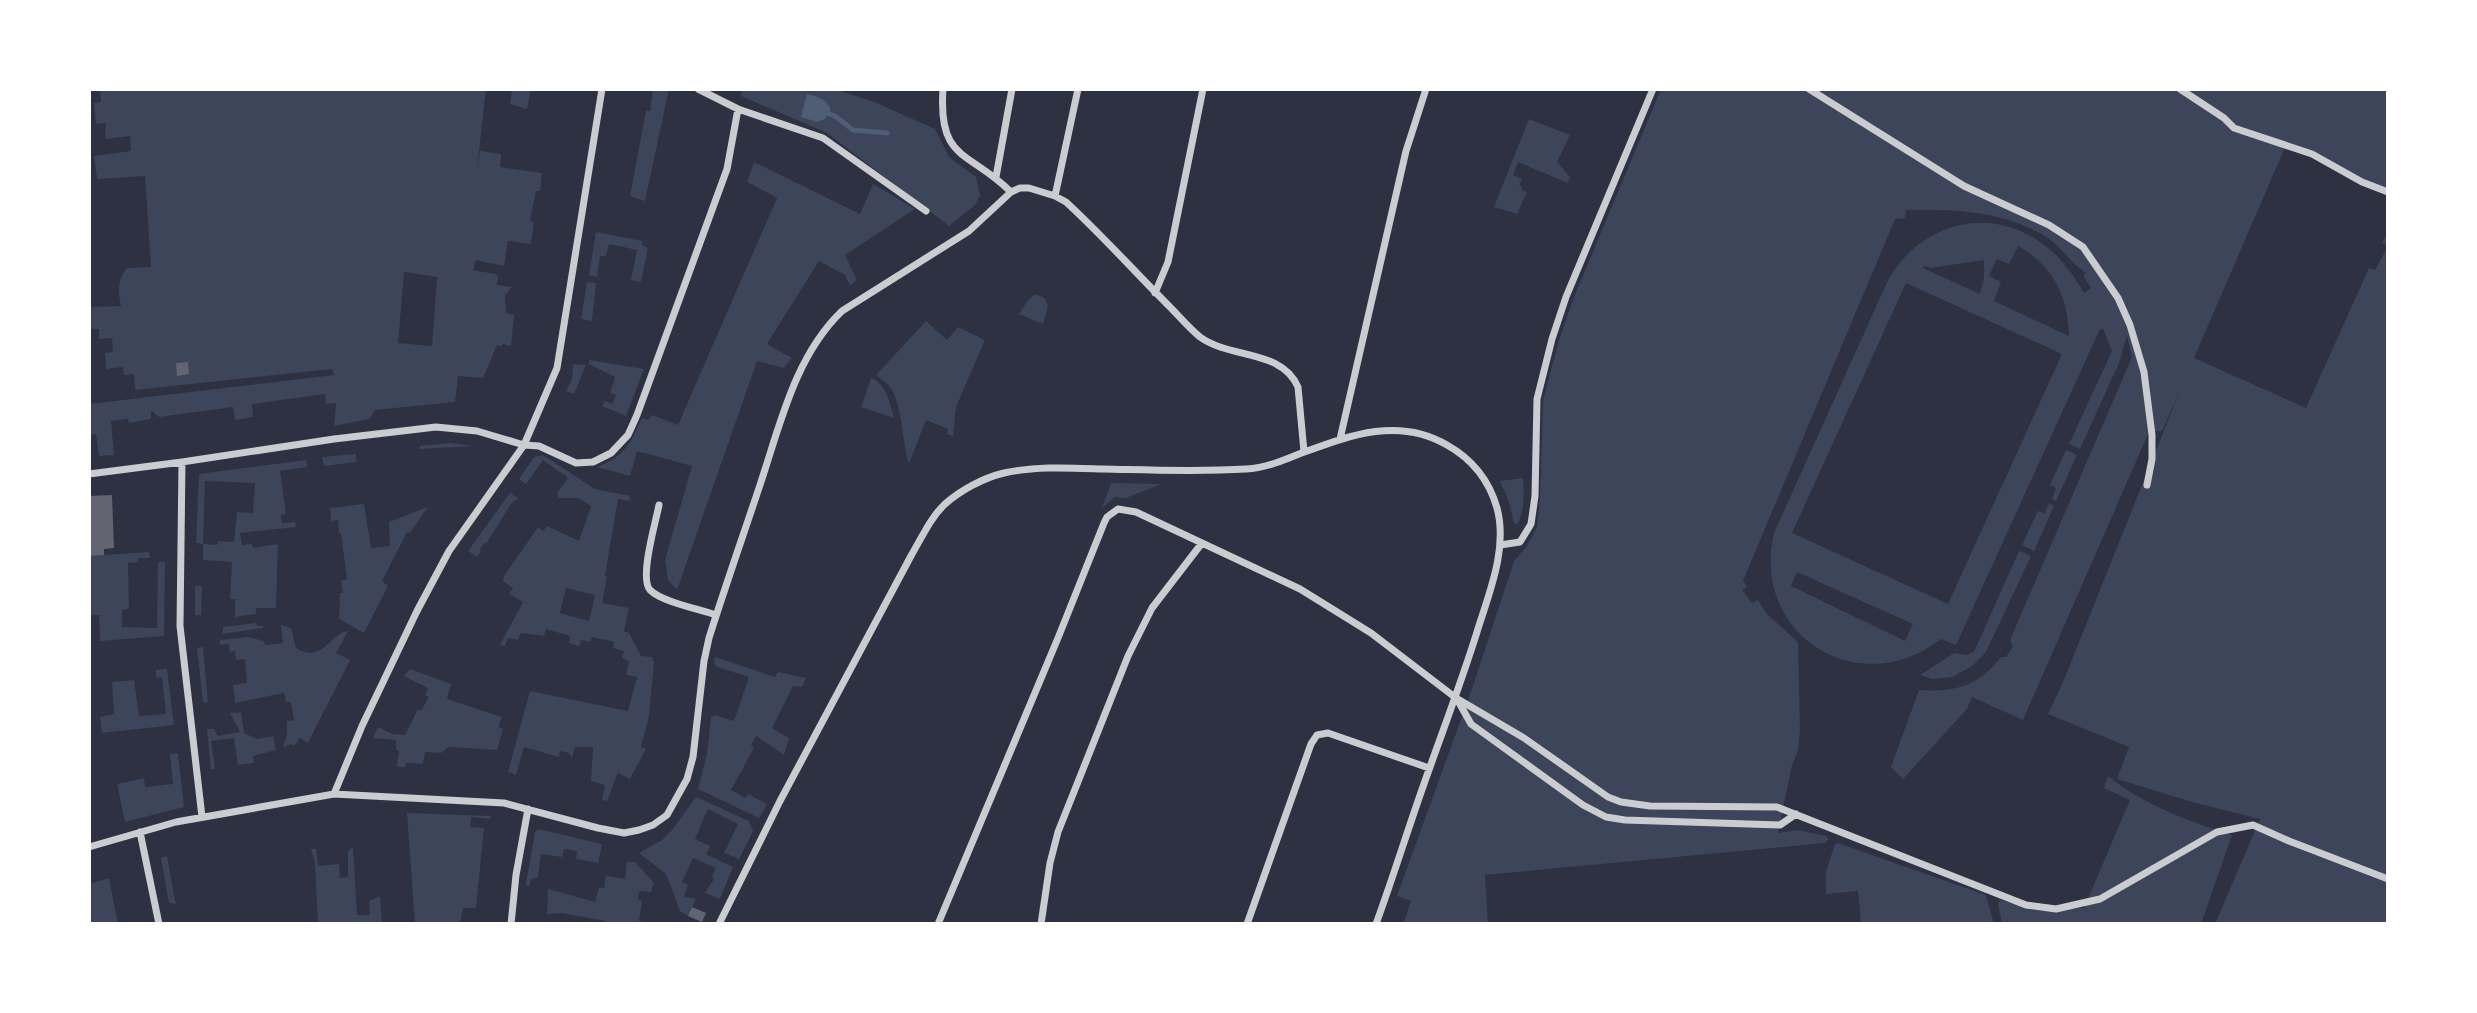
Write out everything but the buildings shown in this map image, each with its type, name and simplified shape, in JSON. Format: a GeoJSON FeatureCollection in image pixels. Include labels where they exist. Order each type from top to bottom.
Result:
{"type":"FeatureCollection","features":[{"type":"Feature","properties":{"kind":"street"},"geometry":{"type":"LineString","coordinates":[[334,794],[396,653],[449,551],[524,446],[557,368],[602,89]]}},
{"type":"Feature","properties":{"kind":"street"},"geometry":{"type":"LineString","coordinates":[[698,89],[738,109],[823,138],[926,211]]}},
{"type":"Feature","properties":{"kind":"street"},"geometry":{"type":"LineString","coordinates":[[943,89],[943,128],[952,145],[962,156],[996,177],[1011,192]]}},
{"type":"Feature","properties":{"kind":"street"},"geometry":{"type":"LineString","coordinates":[[996,177],[1012,89]]}},
{"type":"Feature","properties":{"kind":"street"},"geometry":{"type":"LineString","coordinates":[[1055,196],[1078,89]]}},
{"type":"Feature","properties":{"kind":"street"},"geometry":{"type":"LineString","coordinates":[[1156,293],[1167,262],[1203,89]]}},
{"type":"Feature","properties":{"kind":"street"},"geometry":{"type":"LineString","coordinates":[[1339,439],[1406,151],[1426,89]]}},
{"type":"Feature","properties":{"kind":"street"},"geometry":{"type":"LineString","coordinates":[[1500,545],[1520,542],[1531,524],[1535,496],[1537,399],[1552,339],[1566,297],[1653,89]]}},
{"type":"Feature","properties":{"kind":"street"},"geometry":{"type":"LineString","coordinates":[[1809,89],[1964,186],[2049,225],[2083,247],[2118,298],[2130,325],[2144,372],[2152,435],[2152,458],[2147,485]]}},
{"type":"Feature","properties":{"kind":"street"},"geometry":{"type":"LineString","coordinates":[[2180,89],[2224,118],[2234,128],[2312,154],[2362,182],[2388,192]]}},
{"type":"Feature","properties":{"kind":"street"},"geometry":{"type":"LineString","coordinates":[[89,474],[436,427],[477,431],[524,446],[539,446],[576,464],[593,462],[611,453],[628,435],[637,415],[727,169],[738,109]]}},
{"type":"Feature","properties":{"kind":"street"},"geometry":{"type":"LineString","coordinates":[[89,847],[140,831],[202,817],[334,794],[503,803],[624,833],[653,825],[667,815],[683,787],[692,757],[704,661],[716,615],[789,400],[810,352],[831,321],[842,311],[969,231],[1011,192],[1029,188],[1066,202],[1201,337],[1233,352],[1266,359],[1286,370],[1294,378],[1302,411],[1304,452]]}},
{"type":"Feature","properties":{"kind":"street"},"geometry":{"type":"LineString","coordinates":[[719,924],[780,801],[912,554],[944,505],[987,478],[1026,469],[1251,469],[1273,464],[1339,439],[1376,430],[1408,431],[1436,438],[1470,460],[1491,491],[1498,511],[1500,545],[1494,579],[1456,698],[1376,924]]}},
{"type":"Feature","properties":{"kind":"street"},"geometry":{"type":"LineString","coordinates":[[182,462],[180,626],[202,817]]}},
{"type":"Feature","properties":{"kind":"street"},"geometry":{"type":"LineString","coordinates":[[659,505],[646,567],[649,590],[716,615]]}},
{"type":"Feature","properties":{"kind":"street"},"geometry":{"type":"LineString","coordinates":[[938,924],[1107,517],[1118,509],[1136,512],[1300,589],[1371,633],[1456,698],[1524,738],[1608,797],[1620,802],[1650,806],[1777,807],[2026,905],[2056,909],[2100,899],[2217,832],[2253,825],[2388,879]]}},
{"type":"Feature","properties":{"kind":"street"},"geometry":{"type":"LineString","coordinates":[[1041,924],[1050,863],[1058,832],[1128,656],[1152,608],[1202,543]]}},
{"type":"Feature","properties":{"kind":"street"},"geometry":{"type":"LineString","coordinates":[[1456,698],[1471,723],[1583,805],[1606,817],[1625,820],[1780,825],[1796,814]]}},
{"type":"Feature","properties":{"kind":"street"},"geometry":{"type":"LineString","coordinates":[[1247,924],[1317,735],[1328,733],[1429,768]]}},
{"type":"Feature","properties":{"kind":"street"},"geometry":{"type":"LineString","coordinates":[[511,924],[528,809]]}},
{"type":"Feature","properties":{"kind":"street"},"geometry":{"type":"LineString","coordinates":[[140,831],[159,924]]}},
{"type":"Feature","properties":{"kind":"shaded area"},"geometry":{"type":"Polygon","coordinates":[[[100,89],[486,89],[477,169],[480,151],[501,154],[500,167],[542,173],[540,191],[536,191],[530,221],[534,222],[531,244],[508,241],[504,266],[476,260],[473,270],[495,274],[498,276],[497,285],[512,287],[505,295],[506,313],[514,315],[511,346],[497,345],[483,378],[458,376],[455,402],[375,410],[369,419],[334,426],[336,403],[326,404],[325,394],[252,404],[253,417],[235,420],[233,407],[159,417],[151,410],[151,419],[129,423],[128,419],[111,421],[114,455],[99,456],[96,434],[89,435],[89,404],[334,375],[332,369],[135,390],[134,374],[124,375],[123,367],[106,369],[105,353],[113,352],[112,338],[99,339],[99,329],[89,329],[89,307],[121,306],[119,286],[127,268],[151,267],[145,176],[97,179],[94,156],[131,151],[130,136],[105,139],[106,123],[96,124],[94,103],[101,102],[100,89]],[[404,272],[398,343],[432,346],[437,277],[404,272]]]}},
{"type":"Feature","properties":{"kind":"shaded area"},"geometry":{"type":"Polygon","coordinates":[[[512,89],[531,89],[527,109],[510,104],[512,89]]]}},
{"type":"Feature","properties":{"kind":"shaded area"},"geometry":{"type":"Polygon","coordinates":[[[653,89],[669,89],[645,201],[630,196],[646,111],[650,111],[653,89]]]}},
{"type":"Feature","properties":{"kind":"shaded area"},"geometry":{"type":"Polygon","coordinates":[[[742,89],[834,89],[872,101],[935,129],[949,157],[976,177],[980,196],[975,205],[949,226],[827,133],[741,96],[742,89]]]}},
{"type":"Feature","properties":{"kind":"shaded area"},"geometry":{"type":"Polygon","coordinates":[[[1661,89],[2388,89],[2388,192],[2286,145],[2194,358],[2306,408],[2369,268],[2375,270],[2388,246],[2388,924],[2215,924],[2260,819],[2117,779],[2129,747],[2048,714],[2179,393],[2162,431],[2149,432],[2023,720],[1972,697],[1967,709],[1903,779],[1891,767],[1919,690],[1944,690],[1965,686],[1984,675],[2001,657],[2006,657],[2013,646],[2010,640],[2132,357],[2127,336],[2119,363],[2080,449],[2069,444],[2112,351],[2103,329],[2100,329],[1956,645],[1941,639],[1909,657],[1877,664],[1846,660],[1818,648],[1795,628],[1778,602],[1771,569],[1774,533],[1889,278],[1903,259],[1919,244],[1958,225],[2001,225],[2022,232],[2043,244],[2056,255],[2084,293],[2091,288],[2083,275],[2086,273],[2051,240],[2029,228],[1977,213],[1906,210],[1905,218],[1895,219],[1743,581],[1747,587],[1742,590],[1752,603],[1758,600],[1767,614],[1798,642],[1798,751],[1792,765],[1778,833],[1797,830],[1827,836],[1828,840],[1825,843],[1485,875],[1488,924],[1403,924],[1411,901],[1397,896],[1472,689],[1514,561],[1527,546],[1537,527],[1543,400],[1574,297],[1661,89]],[[2018,246],[2009,264],[1997,259],[1989,276],[2001,282],[1994,301],[2069,336],[2062,295],[2041,263],[2018,246]],[[1984,260],[1923,268],[1980,294],[1984,278],[1984,260]],[[1906,283],[1792,533],[1948,604],[2062,354],[1906,283]],[[1797,572],[1791,586],[1905,641],[1913,624],[1797,572]]]}},
{"type":"Feature","properties":{"kind":"shaded area"},"geometry":{"type":"Polygon","coordinates":[[[807,94],[827,103],[831,110],[825,119],[817,122],[801,117],[807,94]]]}},
{"type":"Feature","properties":{"kind":"shaded area"},"geometry":{"type":"Polygon","coordinates":[[[1529,119],[1570,135],[1557,162],[1570,177],[1568,183],[1518,162],[1513,175],[1522,179],[1519,185],[1527,192],[1517,214],[1494,207],[1529,119]]]}},
{"type":"Feature","properties":{"kind":"shaded area"},"geometry":{"type":"Polygon","coordinates":[[[754,162],[860,214],[873,184],[915,209],[845,255],[857,280],[850,286],[845,275],[819,261],[767,344],[792,358],[784,368],[757,361],[677,590],[668,580],[665,560],[692,466],[637,451],[630,476],[597,467],[620,454],[642,418],[648,420],[652,415],[678,425],[777,198],[747,182],[754,162]]]}},
{"type":"Feature","properties":{"kind":"shaded area"},"geometry":{"type":"Polygon","coordinates":[[[596,232],[642,241],[642,245],[648,248],[641,282],[631,280],[637,250],[609,244],[606,256],[600,256],[597,277],[589,275],[596,232]]]}},
{"type":"Feature","properties":{"kind":"shaded area"},"geometry":{"type":"Polygon","coordinates":[[[2388,232],[2388,246],[2382,243],[2388,232]]]}},
{"type":"Feature","properties":{"kind":"shaded area"},"geometry":{"type":"Polygon","coordinates":[[[587,282],[596,283],[592,321],[581,319],[587,282]]]}},
{"type":"Feature","properties":{"kind":"shaded area"},"geometry":{"type":"Polygon","coordinates":[[[1036,294],[1044,298],[1048,305],[1043,324],[1019,314],[1036,294]]]}},
{"type":"Feature","properties":{"kind":"shaded area"},"geometry":{"type":"Polygon","coordinates":[[[926,321],[947,340],[958,327],[985,340],[956,407],[953,436],[947,434],[948,429],[926,420],[909,464],[896,398],[889,386],[876,375],[926,321]]]}},
{"type":"Feature","properties":{"kind":"shaded area"},"geometry":{"type":"Polygon","coordinates":[[[589,360],[644,369],[626,416],[602,406],[605,401],[612,404],[616,395],[610,393],[615,377],[589,364],[589,360]]]}},
{"type":"Feature","properties":{"kind":"shaded area"},"geometry":{"type":"Polygon","coordinates":[[[573,364],[586,365],[574,394],[566,391],[572,379],[573,364]]]}},
{"type":"Feature","properties":{"kind":"shaded area"},"geometry":{"type":"Polygon","coordinates":[[[871,378],[884,389],[894,418],[861,407],[871,378]]]}},
{"type":"Feature","properties":{"kind":"shaded area"},"geometry":{"type":"Polygon","coordinates":[[[450,443],[473,446],[420,449],[420,446],[450,443]]]}},
{"type":"Feature","properties":{"kind":"shaded area"},"geometry":{"type":"Polygon","coordinates":[[[2066,450],[2077,455],[2056,501],[2052,499],[2056,488],[2050,485],[2066,450]]]}},
{"type":"Feature","properties":{"kind":"shaded area"},"geometry":{"type":"Polygon","coordinates":[[[356,454],[356,462],[324,466],[322,457],[356,454]]]}},
{"type":"Feature","properties":{"kind":"shaded area"},"geometry":{"type":"Polygon","coordinates":[[[543,455],[595,489],[630,496],[629,501],[618,499],[602,603],[629,608],[624,631],[629,633],[641,656],[652,657],[654,662],[649,716],[641,747],[646,749],[630,779],[618,773],[607,801],[602,800],[605,785],[591,781],[593,747],[575,747],[572,758],[569,753],[560,751],[559,757],[524,747],[516,775],[508,772],[530,691],[628,711],[637,677],[626,675],[629,661],[622,658],[624,651],[613,648],[614,642],[592,637],[590,642],[581,640],[579,646],[569,643],[570,636],[546,629],[544,636],[521,633],[518,640],[508,638],[505,646],[500,645],[523,602],[509,594],[513,588],[503,581],[504,576],[538,527],[543,531],[547,526],[579,541],[591,506],[578,498],[558,498],[557,493],[568,478],[543,460],[526,484],[519,479],[534,457],[543,455]],[[566,588],[560,613],[589,621],[595,595],[566,588]]]}},
{"type":"Feature","properties":{"kind":"shaded area"},"geometry":{"type":"Polygon","coordinates":[[[306,460],[307,467],[280,471],[286,514],[281,515],[282,523],[295,522],[296,527],[240,533],[242,545],[252,544],[253,548],[278,544],[276,608],[256,608],[256,614],[235,617],[235,599],[230,599],[232,562],[203,560],[203,544],[196,543],[199,474],[306,460]],[[205,481],[203,544],[234,542],[237,512],[253,513],[255,483],[205,481]]]}},
{"type":"Feature","properties":{"kind":"shaded area"},"geometry":{"type":"Polygon","coordinates":[[[1523,478],[1523,508],[1517,525],[1500,481],[1523,478]]]}},
{"type":"Feature","properties":{"kind":"shaded area"},"geometry":{"type":"Polygon","coordinates":[[[1111,483],[1161,484],[1126,498],[1115,497],[1102,508],[1111,483]]]}},
{"type":"Feature","properties":{"kind":"shaded area"},"geometry":{"type":"Polygon","coordinates":[[[510,493],[518,498],[511,504],[477,557],[468,551],[510,493]]]}},
{"type":"Feature","properties":{"kind":"shaded area"},"geometry":{"type":"Polygon","coordinates":[[[2049,503],[2054,506],[2034,551],[2022,545],[2038,511],[2045,513],[2049,503]]]}},
{"type":"Feature","properties":{"kind":"shaded area"},"geometry":{"type":"Polygon","coordinates":[[[364,504],[371,548],[390,546],[389,522],[428,507],[410,533],[407,532],[382,581],[388,586],[364,633],[339,619],[340,593],[343,593],[341,581],[347,579],[338,520],[331,521],[330,508],[364,504]]]}},
{"type":"Feature","properties":{"kind":"shaded area"},"geometry":{"type":"Polygon","coordinates":[[[2019,551],[2031,556],[1986,652],[1971,667],[1952,677],[1932,679],[1920,675],[1954,653],[1966,655],[1974,652],[2019,551]]]}},
{"type":"Feature","properties":{"kind":"shaded area"},"geometry":{"type":"Polygon","coordinates":[[[149,552],[150,558],[138,558],[138,562],[128,563],[129,609],[122,610],[122,627],[157,628],[158,562],[165,562],[164,636],[100,641],[99,615],[89,615],[89,556],[149,552]]]}},
{"type":"Feature","properties":{"kind":"shaded area"},"geometry":{"type":"Polygon","coordinates":[[[195,586],[202,586],[201,615],[195,615],[195,586]]]}},
{"type":"Feature","properties":{"kind":"shaded area"},"geometry":{"type":"Polygon","coordinates":[[[256,623],[263,628],[223,634],[223,627],[256,623]]]}},
{"type":"Feature","properties":{"kind":"shaded area"},"geometry":{"type":"Polygon","coordinates":[[[281,625],[291,628],[296,648],[313,653],[348,631],[336,653],[350,660],[308,743],[300,738],[294,746],[292,744],[283,747],[287,735],[287,721],[294,720],[291,702],[286,702],[284,693],[235,703],[233,685],[247,683],[245,659],[236,660],[235,651],[230,652],[229,644],[220,645],[220,640],[248,637],[264,641],[265,645],[283,643],[281,625]]]}},
{"type":"Feature","properties":{"kind":"shaded area"},"geometry":{"type":"Polygon","coordinates":[[[203,647],[208,702],[203,703],[197,648],[203,647]]]}},
{"type":"Feature","properties":{"kind":"shaded area"},"geometry":{"type":"Polygon","coordinates":[[[715,657],[775,677],[778,672],[806,678],[802,687],[793,686],[772,728],[789,738],[784,755],[756,736],[751,745],[754,748],[731,790],[745,798],[748,794],[767,804],[759,818],[698,789],[707,754],[711,717],[715,715],[734,721],[749,677],[717,667],[714,663],[715,657]]]}},
{"type":"Feature","properties":{"kind":"shaded area"},"geometry":{"type":"Polygon","coordinates":[[[167,669],[174,725],[102,733],[100,717],[114,714],[112,682],[134,680],[139,716],[166,714],[162,677],[156,678],[156,670],[167,669]]]}},
{"type":"Feature","properties":{"kind":"shaded area"},"geometry":{"type":"Polygon","coordinates":[[[410,669],[451,684],[447,699],[502,717],[498,727],[503,729],[497,750],[448,747],[441,753],[425,752],[423,764],[406,763],[405,767],[397,767],[399,751],[396,750],[396,740],[373,738],[378,727],[392,734],[405,735],[418,709],[421,711],[429,697],[425,695],[428,688],[404,676],[410,669]]]}},
{"type":"Feature","properties":{"kind":"shaded area"},"geometry":{"type":"Polygon","coordinates":[[[241,712],[244,733],[257,739],[273,736],[276,750],[253,756],[254,763],[238,765],[234,738],[211,741],[215,769],[211,769],[207,729],[214,729],[218,736],[240,732],[230,713],[241,712]]]}},
{"type":"Feature","properties":{"kind":"shaded area"},"geometry":{"type":"Polygon","coordinates":[[[178,753],[184,807],[125,822],[117,784],[144,778],[145,787],[173,784],[170,754],[178,753]]]}},
{"type":"Feature","properties":{"kind":"shaded area"},"geometry":{"type":"Polygon","coordinates":[[[2108,776],[2167,811],[2232,835],[2201,924],[2002,924],[1998,903],[2000,900],[2042,911],[2084,908],[2130,800],[2104,788],[2108,776]]]}},
{"type":"Feature","properties":{"kind":"shaded area"},"geometry":{"type":"Polygon","coordinates":[[[696,797],[749,821],[753,831],[739,859],[724,853],[738,824],[708,809],[695,839],[710,846],[706,854],[733,867],[720,899],[705,893],[714,879],[712,877],[716,868],[693,858],[682,882],[688,885],[684,897],[696,899],[688,916],[680,911],[666,874],[639,853],[662,840],[696,797]]]}},
{"type":"Feature","properties":{"kind":"shaded area"},"geometry":{"type":"Polygon","coordinates":[[[407,813],[491,816],[490,819],[471,817],[470,827],[484,828],[476,908],[463,908],[460,924],[415,924],[407,813]]]}},
{"type":"Feature","properties":{"kind":"shaded area"},"geometry":{"type":"Polygon","coordinates":[[[539,829],[602,844],[598,863],[576,859],[577,851],[564,849],[562,857],[541,854],[538,877],[531,879],[529,887],[526,884],[527,878],[535,832],[539,829]]]}},
{"type":"Feature","properties":{"kind":"shaded area"},"geometry":{"type":"Polygon","coordinates":[[[1835,844],[1986,895],[1994,924],[1861,924],[1858,891],[1826,894],[1826,871],[1835,844]]]}},
{"type":"Feature","properties":{"kind":"shaded area"},"geometry":{"type":"Polygon","coordinates":[[[351,848],[357,915],[370,915],[369,901],[380,896],[382,924],[318,924],[315,864],[311,849],[316,849],[318,866],[339,864],[340,878],[348,877],[348,851],[351,848]]]}},
{"type":"Feature","properties":{"kind":"shaded area"},"geometry":{"type":"Polygon","coordinates":[[[167,856],[176,904],[169,903],[161,858],[167,856]]]}},
{"type":"Feature","properties":{"kind":"shaded area"},"geometry":{"type":"Polygon","coordinates":[[[627,862],[635,862],[654,883],[651,892],[639,891],[638,900],[642,901],[639,921],[654,924],[606,924],[606,921],[561,913],[547,914],[548,889],[595,902],[599,887],[604,888],[606,876],[625,879],[627,862]]]}},
{"type":"Feature","properties":{"kind":"shaded area"},"geometry":{"type":"Polygon","coordinates":[[[109,878],[118,924],[90,924],[89,884],[109,878]]]}},
{"type":"Feature","properties":{"kind":"waterway"},"geometry":{"type":"LineString","coordinates":[[826,113],[835,116],[853,130],[887,133]]}}]}
